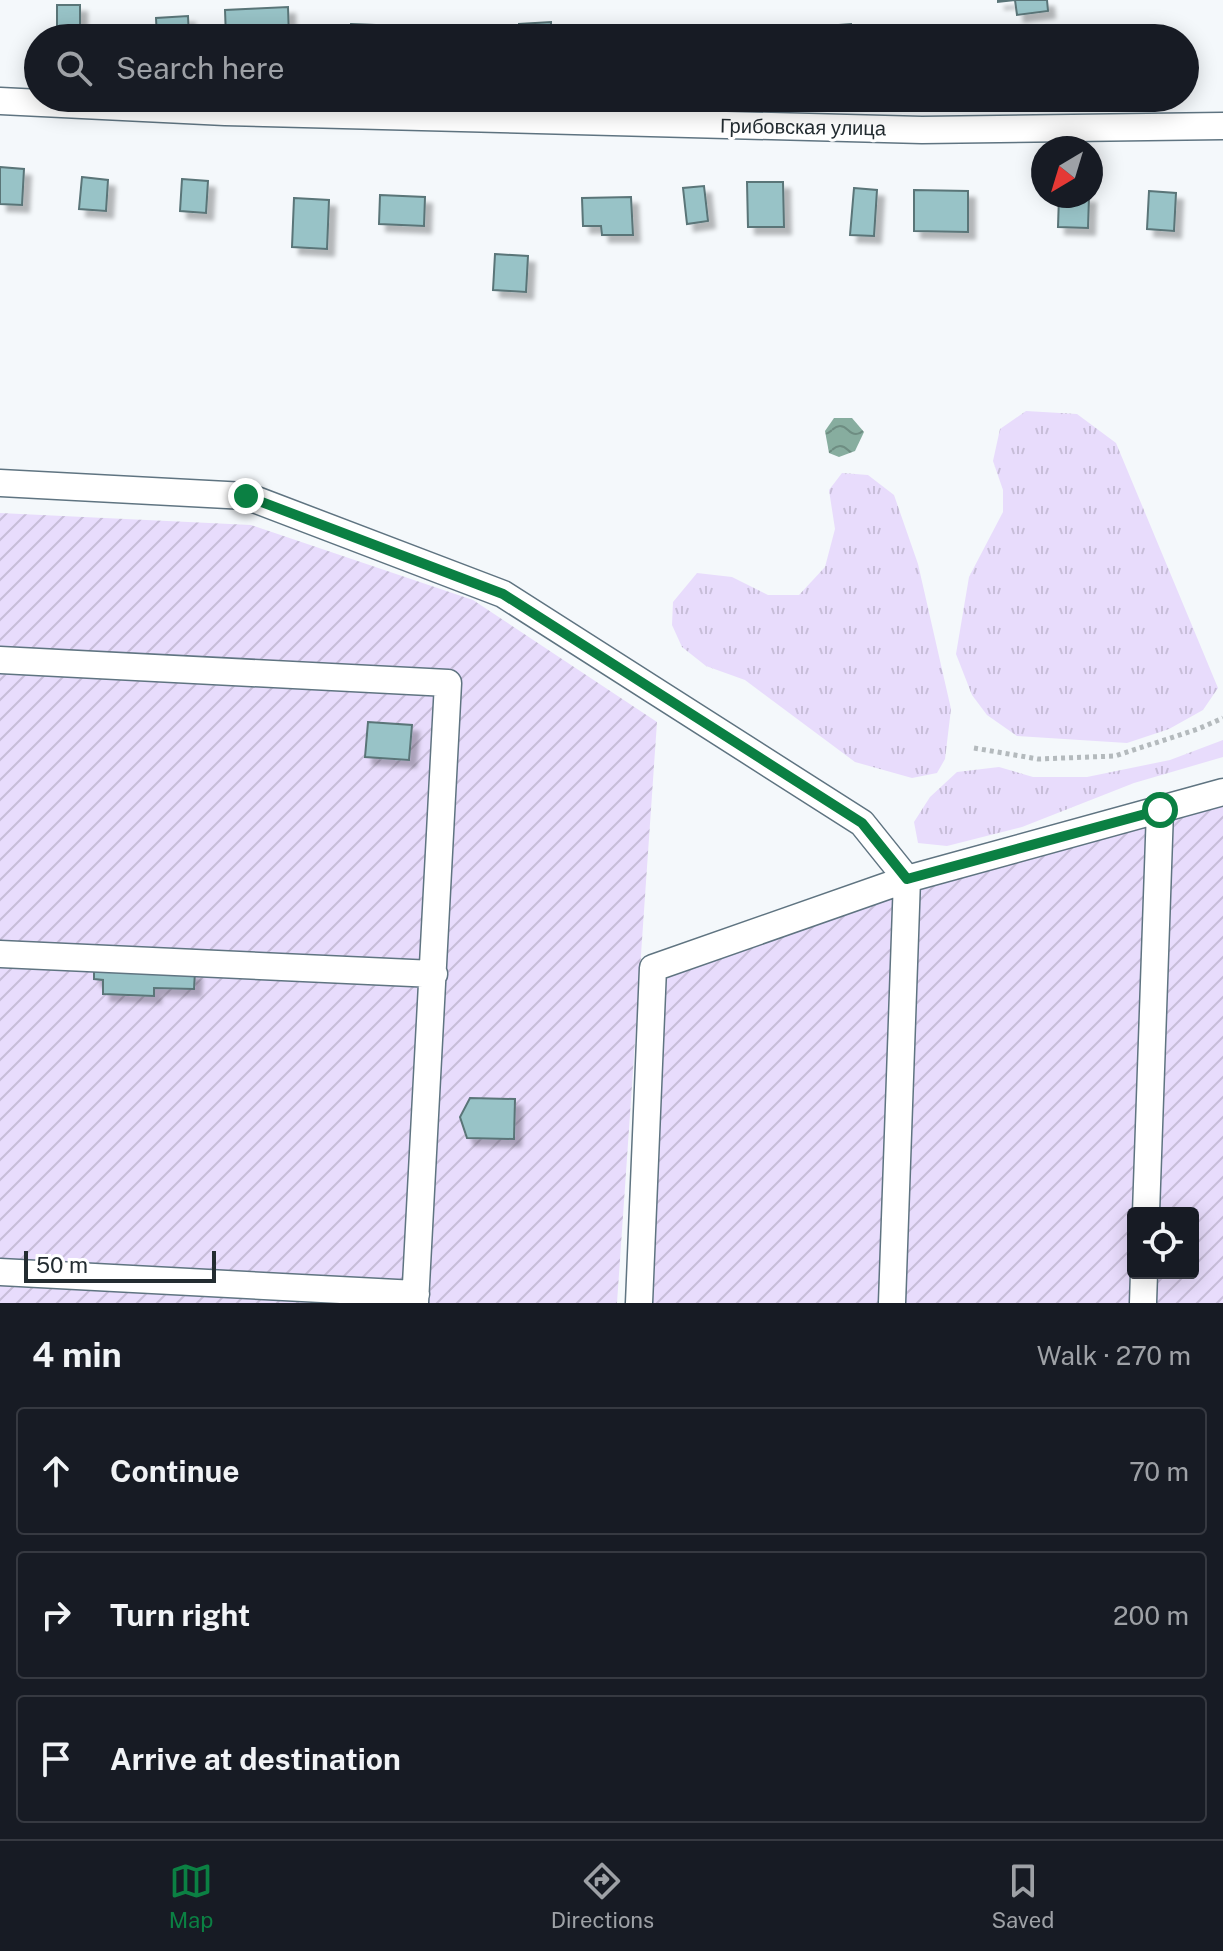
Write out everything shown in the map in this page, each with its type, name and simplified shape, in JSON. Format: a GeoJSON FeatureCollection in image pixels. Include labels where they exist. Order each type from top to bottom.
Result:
{"type":"FeatureCollection","features":[{"type":"Feature","properties":{"kind":"street","name":"Грибовская улица"},"geometry":{"type":"LineString","coordinates":[[0,101],[24,102]]}},
{"type":"Feature","properties":{"kind":"street","name":"Грибовская улица"},"geometry":{"type":"LineString","coordinates":[[225,112],[922,130],[1223,125]]}},
{"type":"Feature","properties":{"kind":"street"},"geometry":{"type":"LineString","coordinates":[[0,483],[246,496],[503,594],[862,823],[907,879],[892,1303]]}},
{"type":"Feature","properties":{"kind":"street"},"geometry":{"type":"LineString","coordinates":[[0,660],[448,683],[416,1298],[0,1272]]}},
{"type":"Feature","properties":{"kind":"street"},"geometry":{"type":"LineString","coordinates":[[639,1303],[653,968],[907,879],[1223,792]]}},
{"type":"Feature","properties":{"kind":"street"},"geometry":{"type":"LineString","coordinates":[[1146,1207],[1160,810]]}},
{"type":"Feature","properties":{"kind":"street"},"geometry":{"type":"LineString","coordinates":[[0,954],[434,974]]}},
{"type":"Feature","properties":{"kind":"street"},"geometry":{"type":"LineString","coordinates":[[1143,1303],[1144,1279]]}},
{"type":"Feature","properties":{"kind":"path"},"geometry":{"type":"LineString","coordinates":[[974,748],[1038,759],[1115,756],[1223,718]]}},
{"type":"Feature","properties":{"kind":"green space"},"geometry":{"type":"Polygon","coordinates":[[[1026,411],[1077,414],[1116,443],[1218,688],[1203,710],[1169,729],[1127,743],[1017,736],[987,715],[972,695],[956,654],[969,577],[1003,512],[1003,490],[993,461],[1000,429],[1026,411]]]}},
{"type":"Feature","properties":{"kind":"green space"},"geometry":{"type":"Polygon","coordinates":[[[842,473],[868,475],[894,495],[918,564],[951,709],[945,759],[937,773],[912,778],[855,762],[745,680],[706,666],[682,647],[672,625],[673,602],[697,573],[732,577],[768,595],[799,595],[825,567],[835,529],[829,490],[842,473]]]}},
{"type":"Feature","properties":{"kind":"green space"},"geometry":{"type":"Polygon","coordinates":[[[0,513],[251,525],[473,600],[657,722],[617,1303],[0,1303],[0,513]]]}},
{"type":"Feature","properties":{"kind":"green space"},"geometry":{"type":"Polygon","coordinates":[[[1223,740],[1223,757],[1134,783],[1022,827],[947,846],[918,843],[914,822],[930,797],[957,772],[999,767],[1033,777],[1087,777],[1170,760],[1223,740]]]}},
{"type":"Feature","properties":{"kind":"green space"},"geometry":{"type":"Polygon","coordinates":[[[1223,792],[1223,1303],[639,1303],[653,968],[1223,792]]]}},
{"type":"Feature","properties":{"kind":"water"},"geometry":{"type":"Polygon","coordinates":[[[834,418],[852,418],[864,432],[855,451],[839,457],[829,453],[825,431],[834,418]]]}},
{"type":"Feature","properties":{"kind":"building"},"geometry":{"type":"Polygon","coordinates":[[[1015,0],[1047,0],[1048,11],[1017,15],[1015,0]]]}},
{"type":"Feature","properties":{"kind":"building"},"geometry":{"type":"Polygon","coordinates":[[[57,5],[80,5],[80,24],[57,24],[57,5]]]}},
{"type":"Feature","properties":{"kind":"building"},"geometry":{"type":"Polygon","coordinates":[[[288,7],[289,24],[226,24],[225,10],[288,7]]]}},
{"type":"Feature","properties":{"kind":"building"},"geometry":{"type":"Polygon","coordinates":[[[188,16],[188,24],[156,24],[156,18],[188,16]]]}},
{"type":"Feature","properties":{"kind":"building"},"geometry":{"type":"Polygon","coordinates":[[[0,167],[24,169],[22,205],[0,204],[0,167]]]}},
{"type":"Feature","properties":{"kind":"building"},"geometry":{"type":"Polygon","coordinates":[[[82,177],[108,180],[106,211],[79,209],[82,177]]]}},
{"type":"Feature","properties":{"kind":"building"},"geometry":{"type":"Polygon","coordinates":[[[182,179],[208,181],[206,213],[180,211],[182,179]]]}},
{"type":"Feature","properties":{"kind":"building"},"geometry":{"type":"Polygon","coordinates":[[[747,182],[783,182],[784,227],[748,227],[747,182]]]}},
{"type":"Feature","properties":{"kind":"building"},"geometry":{"type":"Polygon","coordinates":[[[704,186],[708,221],[687,224],[683,188],[704,186]]]}},
{"type":"Feature","properties":{"kind":"building"},"geometry":{"type":"Polygon","coordinates":[[[854,188],[877,190],[874,236],[850,235],[854,188]]]}},
{"type":"Feature","properties":{"kind":"building"},"geometry":{"type":"Polygon","coordinates":[[[914,190],[968,191],[968,232],[914,231],[914,190]]]}},
{"type":"Feature","properties":{"kind":"building"},"geometry":{"type":"Polygon","coordinates":[[[1149,191],[1176,193],[1174,231],[1147,229],[1149,191]]]}},
{"type":"Feature","properties":{"kind":"building"},"geometry":{"type":"Polygon","coordinates":[[[380,195],[425,197],[424,226],[379,224],[380,195]]]}},
{"type":"Feature","properties":{"kind":"building"},"geometry":{"type":"Polygon","coordinates":[[[631,197],[633,235],[602,235],[601,226],[583,226],[582,198],[631,197]]]}},
{"type":"Feature","properties":{"kind":"building"},"geometry":{"type":"Polygon","coordinates":[[[294,198],[329,200],[327,249],[292,247],[294,198]]]}},
{"type":"Feature","properties":{"kind":"building"},"geometry":{"type":"Polygon","coordinates":[[[1059,208],[1089,208],[1088,228],[1058,227],[1059,208]]]}},
{"type":"Feature","properties":{"kind":"building"},"geometry":{"type":"Polygon","coordinates":[[[495,254],[528,256],[526,292],[493,290],[495,254]]]}},
{"type":"Feature","properties":{"kind":"building"},"geometry":{"type":"Polygon","coordinates":[[[368,722],[412,725],[409,760],[365,757],[368,722]]]}},
{"type":"Feature","properties":{"kind":"building"},"geometry":{"type":"Polygon","coordinates":[[[94,968],[195,972],[194,989],[154,988],[154,996],[103,994],[103,980],[94,979],[94,968]]]}},
{"type":"Feature","properties":{"kind":"building"},"geometry":{"type":"Polygon","coordinates":[[[470,1098],[515,1099],[514,1139],[467,1138],[460,1117],[470,1098]]]}},
{"type":"Feature","properties":{"kind":"route"},"geometry":{"type":"LineString","coordinates":[[246,496],[503,594],[862,823],[907,879],[1160,810]]}}]}
